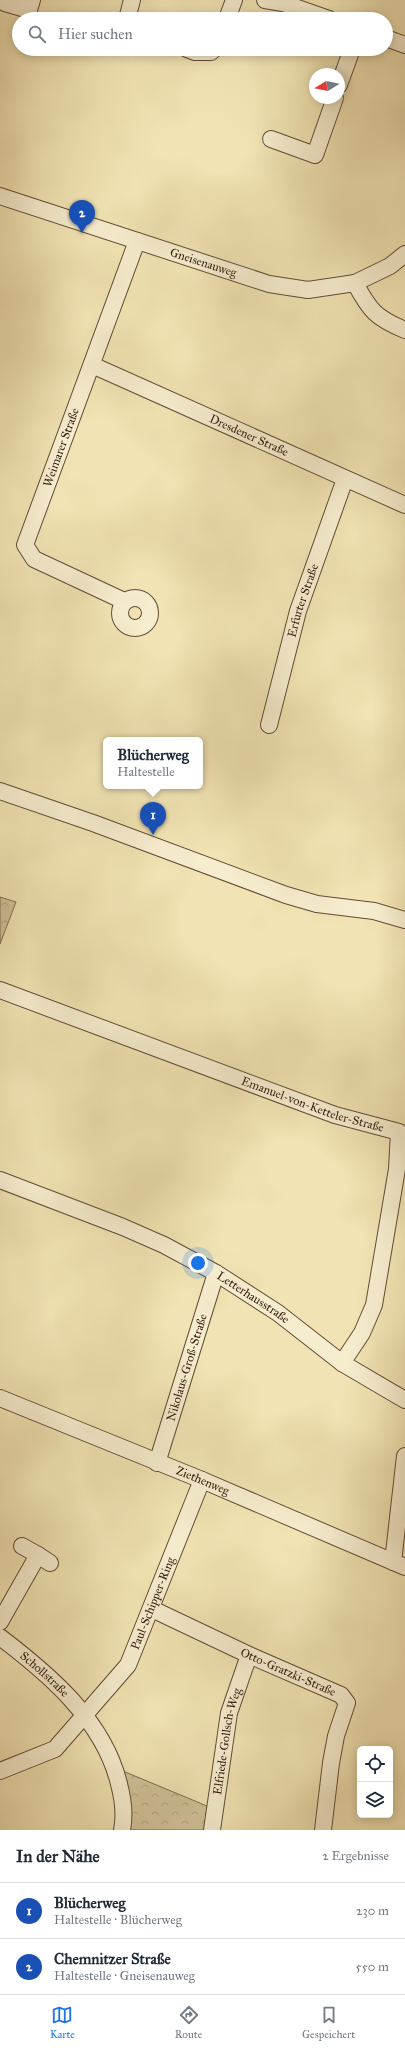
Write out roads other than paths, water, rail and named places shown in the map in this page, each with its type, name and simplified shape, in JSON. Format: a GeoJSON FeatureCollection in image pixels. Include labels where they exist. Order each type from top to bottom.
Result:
{"type":"FeatureCollection","features":[{"type":"Feature","properties":{"kind":"street"},"geometry":{"type":"LineString","coordinates":[[5,3],[29,10],[32,0]]}},
{"type":"Feature","properties":{"kind":"street"},"geometry":{"type":"LineString","coordinates":[[129,12],[132,0]]}},
{"type":"Feature","properties":{"kind":"street"},"geometry":{"type":"LineString","coordinates":[[230,12],[234,0]]}},
{"type":"Feature","properties":{"kind":"street"},"geometry":{"type":"LineString","coordinates":[[265,0],[284,2],[310,12]]}},
{"type":"Feature","properties":{"kind":"street"},"geometry":{"type":"LineString","coordinates":[[393,41],[405,45]]}},
{"type":"Feature","properties":{"kind":"street"},"geometry":{"type":"LineString","coordinates":[[345,68],[349,56]]}},
{"type":"Feature","properties":{"kind":"street"},"geometry":{"type":"LineString","coordinates":[[271,139],[315,154],[333,104]]}},
{"type":"Feature","properties":{"kind":"street","name":"Gneisenauweg"},"geometry":{"type":"LineString","coordinates":[[2,202],[137,241],[269,284],[308,290],[355,284],[390,266],[405,254]]}},
{"type":"Feature","properties":{"kind":"street","name":"Weimarer Straße"},"geometry":{"type":"LineString","coordinates":[[124,601],[34,559],[25,545],[137,241]]}},
{"type":"Feature","properties":{"kind":"street"},"geometry":{"type":"LineString","coordinates":[[355,284],[367,306],[372,311],[384,321],[405,330]]}},
{"type":"Feature","properties":{"kind":"street","name":"Dresdener Straße"},"geometry":{"type":"LineString","coordinates":[[92,365],[405,505]]}},
{"type":"Feature","properties":{"kind":"street","name":"Erfurter Straße"},"geometry":{"type":"LineString","coordinates":[[269,724],[298,611],[345,479]]}},
{"type":"Feature","properties":{"kind":"street"},"geometry":{"type":"LineString","coordinates":[[0,791],[93,823],[286,895],[317,904],[374,911],[405,920]]}},
{"type":"Feature","properties":{"kind":"street","name":"Emanuel-von-Ketteler-Straße"},"geometry":{"type":"LineString","coordinates":[[0,990],[335,1115],[399,1132],[397,1168],[374,1305],[362,1333],[342,1363]]}},
{"type":"Feature","properties":{"kind":"street","name":"Letterhausstraße"},"geometry":{"type":"LineString","coordinates":[[0,1180],[123,1227],[164,1245],[216,1273],[278,1313],[342,1363],[405,1400]]}},
{"type":"Feature","properties":{"kind":"street","name":"Nikolaus-Groß-Straße"},"geometry":{"type":"LineString","coordinates":[[157,1462],[216,1273]]}},
{"type":"Feature","properties":{"kind":"street","name":"Ziethenweg"},"geometry":{"type":"LineString","coordinates":[[0,1398],[202,1480],[399,1565]]}},
{"type":"Feature","properties":{"kind":"street"},"geometry":{"type":"LineString","coordinates":[[399,1565],[405,1456]]}},
{"type":"Feature","properties":{"kind":"street","name":"Paul-Schipper-Ring"},"geometry":{"type":"LineString","coordinates":[[0,1771],[55,1749],[128,1666],[152,1609],[202,1480]]}},
{"type":"Feature","properties":{"kind":"street"},"geometry":{"type":"LineString","coordinates":[[0,1622],[44,1559],[22,1546]]}},
{"type":"Feature","properties":{"kind":"street","name":"Otto-Gratzki-Straße"},"geometry":{"type":"LineString","coordinates":[[152,1609],[249,1655],[341,1694],[347,1702],[336,1736],[330,1763],[324,1830]]}},
{"type":"Feature","properties":{"kind":"street","name":"Schollstraße"},"geometry":{"type":"LineString","coordinates":[[0,1637],[35,1664],[85,1716]]}},
{"type":"Feature","properties":{"kind":"street","name":"Elfriede-Gollsch-Weg"},"geometry":{"type":"LineString","coordinates":[[212,1830],[228,1713],[249,1655]]}},
{"type":"Feature","properties":{"kind":"street"},"geometry":{"type":"LineString","coordinates":[[85,1716],[102,1740],[115,1766],[122,1798],[122,1830]]}},
{"type":"Feature","properties":{"kind":"place","name":"Chemnitzer Straße"},"geometry":{"type":"Point","coordinates":[82,233]}},
{"type":"Feature","properties":{"kind":"place","name":"Blücherweg"},"geometry":{"type":"Point","coordinates":[153,835]}}]}
